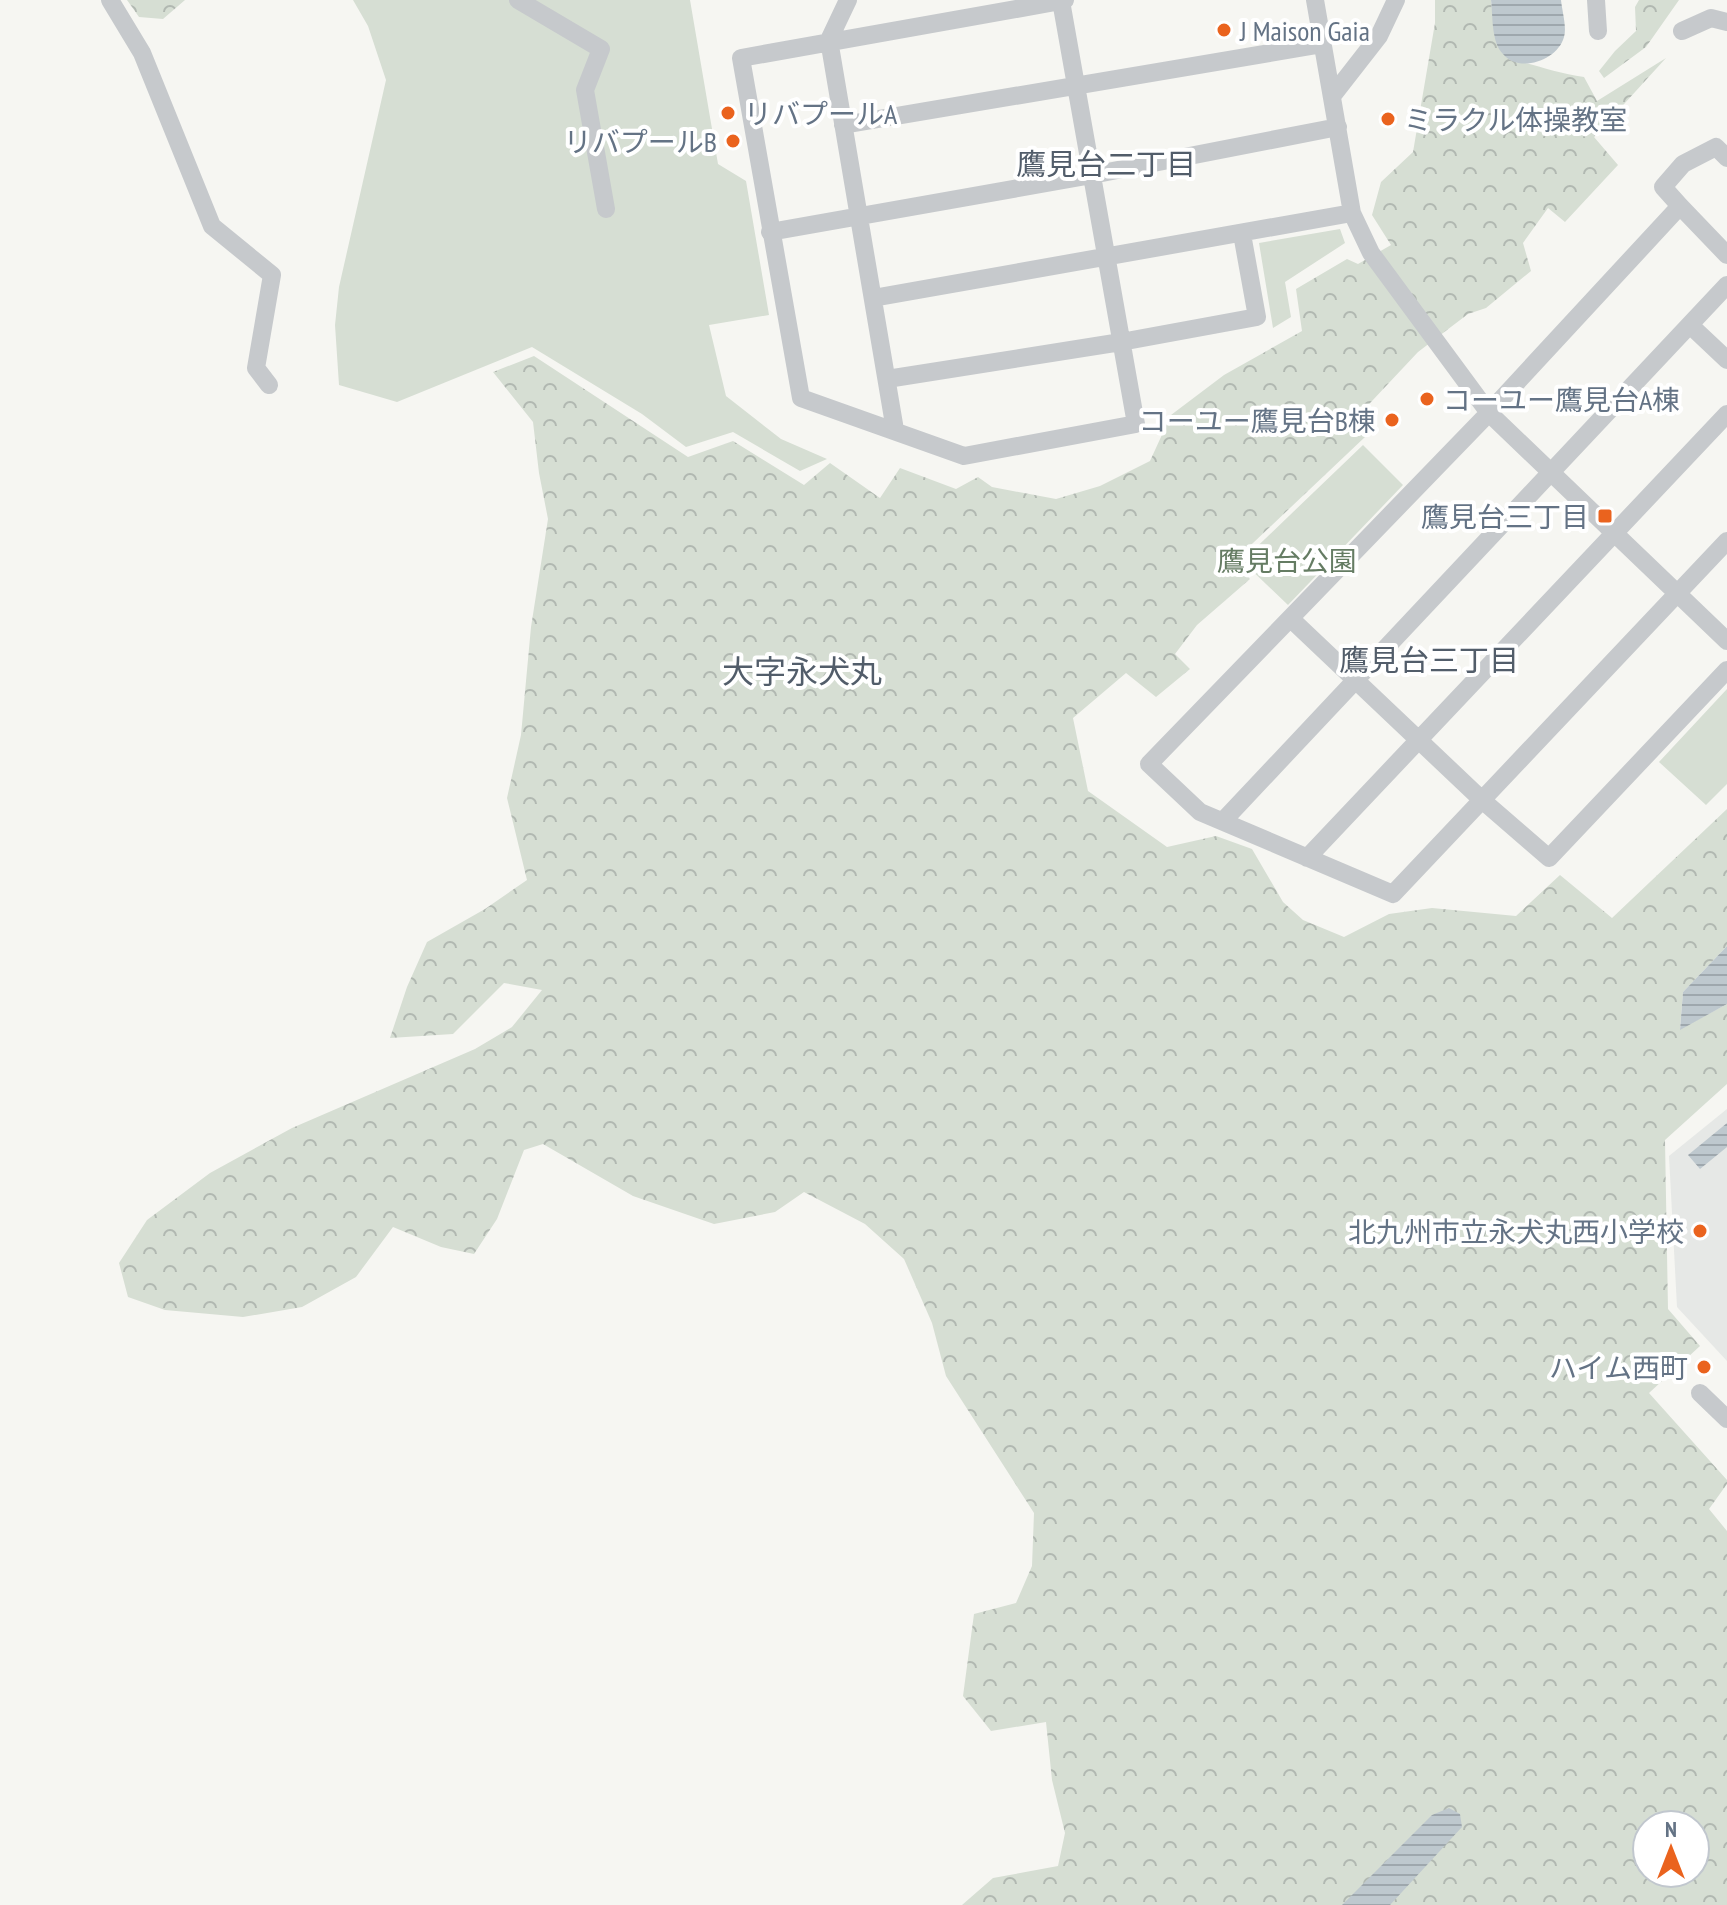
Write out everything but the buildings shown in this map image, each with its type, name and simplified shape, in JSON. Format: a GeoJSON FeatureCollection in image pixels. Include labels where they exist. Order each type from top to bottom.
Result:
{"type":"FeatureCollection","features":[{"type":"Feature","properties":{"kind":"street"},"geometry":{"type":"LineString","coordinates":[[110,0],[142,53],[212,226],[272,275],[256,368],[269,385]]}},
{"type":"Feature","properties":{"kind":"street"},"geometry":{"type":"LineString","coordinates":[[518,0],[601,49],[585,90],[606,209]]}},
{"type":"Feature","properties":{"kind":"street"},"geometry":{"type":"LineString","coordinates":[[848,0],[829,40],[895,430]]}},
{"type":"Feature","properties":{"kind":"street"},"geometry":{"type":"LineString","coordinates":[[1063,0],[1136,424],[964,456],[801,398],[741,58],[829,40],[1063,0]]}},
{"type":"Feature","properties":{"kind":"street"},"geometry":{"type":"LineString","coordinates":[[1315,0],[1352,213],[1371,253],[1489,413],[1727,641]]}},
{"type":"Feature","properties":{"kind":"street"},"geometry":{"type":"LineString","coordinates":[[1333,95],[1379,36],[1396,0]]}},
{"type":"Feature","properties":{"kind":"street"},"geometry":{"type":"LineString","coordinates":[[1596,0],[1598,31]]}},
{"type":"Feature","properties":{"kind":"street"},"geometry":{"type":"LineString","coordinates":[[1682,31],[1711,18],[1727,22]]}},
{"type":"Feature","properties":{"kind":"street"},"geometry":{"type":"LineString","coordinates":[[843,125],[1323,44]]}},
{"type":"Feature","properties":{"kind":"street"},"geometry":{"type":"LineString","coordinates":[[770,232],[1092,175],[1338,127]]}},
{"type":"Feature","properties":{"kind":"street"},"geometry":{"type":"LineString","coordinates":[[1727,158],[1716,147],[1683,164],[1663,187],[1727,255]]}},
{"type":"Feature","properties":{"kind":"street"},"geometry":{"type":"LineString","coordinates":[[1680,206],[1489,413],[1149,764],[1200,812],[1393,894],[1727,541]]}},
{"type":"Feature","properties":{"kind":"street"},"geometry":{"type":"LineString","coordinates":[[873,298],[1352,213]]}},
{"type":"Feature","properties":{"kind":"street"},"geometry":{"type":"LineString","coordinates":[[887,379],[1257,317],[1242,234]]}},
{"type":"Feature","properties":{"kind":"street"},"geometry":{"type":"LineString","coordinates":[[1223,821],[1727,285]]}},
{"type":"Feature","properties":{"kind":"street"},"geometry":{"type":"LineString","coordinates":[[1691,326],[1727,360]]}},
{"type":"Feature","properties":{"kind":"street"},"geometry":{"type":"LineString","coordinates":[[1307,858],[1727,414]]}},
{"type":"Feature","properties":{"kind":"street"},"geometry":{"type":"LineString","coordinates":[[1291,619],[1482,800],[1549,858],[1727,670]]}},
{"type":"Feature","properties":{"kind":"street"},"geometry":{"type":"LineString","coordinates":[[1700,1393],[1727,1419]]}},
{"type":"Feature","properties":{"kind":"shaded area"},"geometry":{"type":"Polygon","coordinates":[[[1491,0],[1561,0],[1565,29],[1560,45],[1537,62],[1518,63],[1510,60],[1496,43],[1491,0]]]}},
{"type":"Feature","properties":{"kind":"shaded area"},"geometry":{"type":"Polygon","coordinates":[[[1727,946],[1727,1004],[1680,1030],[1683,992],[1727,946]]]}},
{"type":"Feature","properties":{"kind":"shaded area","name":"北九州市立永犬丸西小学校"},"geometry":{"type":"Polygon","coordinates":[[[1727,1109],[1727,1361],[1677,1307],[1669,1156],[1727,1109]]]}},
{"type":"Feature","properties":{"kind":"shaded area"},"geometry":{"type":"Polygon","coordinates":[[[1727,1123],[1727,1147],[1700,1169],[1688,1155],[1727,1123]]]}},
{"type":"Feature","properties":{"kind":"shaded area"},"geometry":{"type":"Polygon","coordinates":[[[1449,1808],[1460,1814],[1462,1827],[1390,1905],[1342,1905],[1432,1815],[1449,1808]]]}},
{"type":"Feature","properties":{"kind":"green space"},"geometry":{"type":"Polygon","coordinates":[[[127,0],[185,0],[163,19],[139,17],[127,0]]]}},
{"type":"Feature","properties":{"kind":"green space"},"geometry":{"type":"Polygon","coordinates":[[[353,0],[690,0],[718,164],[746,181],[769,315],[709,325],[726,396],[781,439],[827,459],[800,471],[733,432],[686,447],[642,414],[532,347],[397,402],[339,385],[335,325],[339,287],[386,80],[368,26],[353,0]]]}},
{"type":"Feature","properties":{"kind":"green space"},"geometry":{"type":"Polygon","coordinates":[[[1435,0],[1491,0],[1495,38],[1510,60],[1584,77],[1597,101],[1666,58],[1594,137],[1618,165],[1565,222],[1548,208],[1523,243],[1531,271],[1486,308],[1468,314],[1418,352],[1356,418],[1365,437],[1234,561],[1250,579],[1197,625],[1175,654],[1190,669],[1156,697],[1126,673],[1073,718],[1088,791],[1167,847],[1216,836],[1252,849],[1283,902],[1303,920],[1344,937],[1389,914],[1432,908],[1516,916],[1560,875],[1612,918],[1727,809],[1727,946],[1683,992],[1680,1029],[1727,1004],[1727,1084],[1665,1140],[1668,1309],[1700,1346],[1649,1393],[1727,1480],[1709,1509],[1727,1531],[1727,1905],[962,1905],[993,1878],[1058,1866],[1065,1833],[1052,1780],[1046,1722],[991,1731],[963,1696],[974,1614],[1016,1603],[1032,1566],[1034,1513],[946,1376],[932,1323],[904,1259],[865,1224],[804,1192],[775,1212],[714,1224],[633,1196],[543,1144],[524,1150],[497,1219],[474,1254],[441,1247],[393,1227],[356,1277],[302,1307],[243,1317],[165,1310],[128,1297],[119,1263],[147,1220],[210,1173],[292,1128],[475,1049],[512,1027],[542,990],[504,983],[453,1034],[390,1038],[407,987],[427,942],[485,909],[527,880],[507,798],[521,735],[531,627],[548,519],[533,422],[493,372],[534,356],[688,457],[733,441],[804,485],[830,463],[880,498],[900,468],[956,489],[978,477],[992,487],[1056,499],[1100,486],[1150,461],[1171,415],[1224,375],[1302,331],[1296,289],[1347,259],[1358,264],[1391,245],[1372,215],[1381,182],[1413,152],[1435,23],[1435,0]]]}},
{"type":"Feature","properties":{"kind":"green space"},"geometry":{"type":"Polygon","coordinates":[[[1639,0],[1679,0],[1646,47],[1604,78],[1599,71],[1636,31],[1635,7],[1639,0]]]}},
{"type":"Feature","properties":{"kind":"green space"},"geometry":{"type":"Polygon","coordinates":[[[1340,229],[1345,243],[1285,282],[1291,317],[1273,328],[1259,243],[1340,229]]]}},
{"type":"Feature","properties":{"kind":"green space","name":"鷹見台公園"},"geometry":{"type":"Polygon","coordinates":[[[1363,445],[1403,485],[1288,605],[1242,561],[1363,445]]]}},
{"type":"Feature","properties":{"kind":"green space"},"geometry":{"type":"Polygon","coordinates":[[[1727,689],[1727,784],[1706,805],[1659,762],[1727,689]]]}},
{"type":"Feature","properties":{"kind":"place","name":"J Maison Gaia"},"geometry":{"type":"Point","coordinates":[1224,30]}},
{"type":"Feature","properties":{"kind":"place","name":"リバプールA"},"geometry":{"type":"Point","coordinates":[728,113]}},
{"type":"Feature","properties":{"kind":"place","name":"ミラクル体操教室"},"geometry":{"type":"Point","coordinates":[1388,119]}},
{"type":"Feature","properties":{"kind":"place","name":"リバプールB"},"geometry":{"type":"Point","coordinates":[733,141]}},
{"type":"Feature","properties":{"kind":"place","name":"コーユー鷹見台A棟"},"geometry":{"type":"Point","coordinates":[1427,399]}},
{"type":"Feature","properties":{"kind":"place","name":"コーユー鷹見台B棟"},"geometry":{"type":"Point","coordinates":[1392,420]}},
{"type":"Feature","properties":{"kind":"place","name":"鷹見台三丁目"},"geometry":{"type":"Point","coordinates":[1605,516]}},
{"type":"Feature","properties":{"kind":"place","name":"北九州市立永犬丸西小学校"},"geometry":{"type":"Point","coordinates":[1700,1231]}},
{"type":"Feature","properties":{"kind":"place","name":"ハイム西町"},"geometry":{"type":"Point","coordinates":[1704,1367]}},
{"type":"Feature","properties":{"kind":"district","name":"鷹見台二丁目"},"geometry":{"type":"Point","coordinates":[1106,163]}},
{"type":"Feature","properties":{"kind":"district","name":"鷹見台三丁目"},"geometry":{"type":"Point","coordinates":[1429,659]}},
{"type":"Feature","properties":{"kind":"district","name":"大字永犬丸"},"geometry":{"type":"Point","coordinates":[802,671]}}]}
